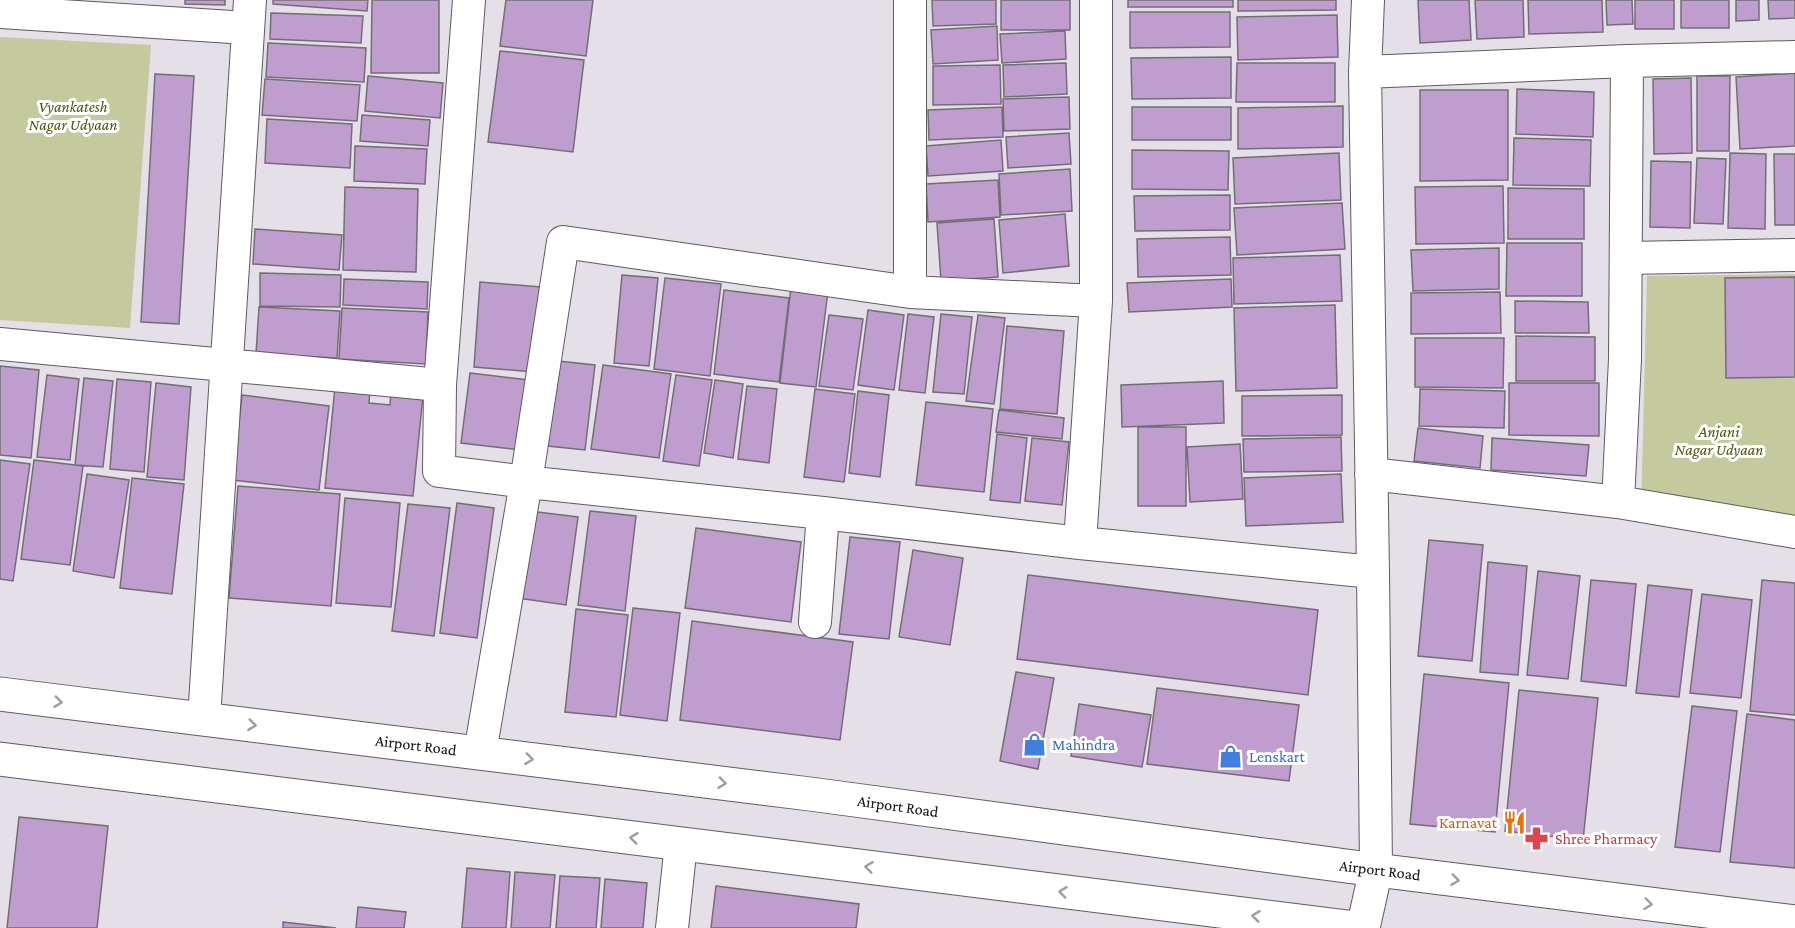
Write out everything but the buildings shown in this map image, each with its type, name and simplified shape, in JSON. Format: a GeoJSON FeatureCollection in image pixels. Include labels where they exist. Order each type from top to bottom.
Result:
{"type":"FeatureCollection","features":[{"type":"Feature","properties":{"kind":"main road","name":"Airport Road"},"geometry":{"type":"LineString","coordinates":[[0,694],[810,794],[1376,870],[1795,922]]}},
{"type":"Feature","properties":{"kind":"main road"},"geometry":{"type":"LineString","coordinates":[[0,759],[1356,928]]}},
{"type":"Feature","properties":{"kind":"main road"},"geometry":{"type":"LineString","coordinates":[[1363,928],[1376,870]]}},
{"type":"Feature","properties":{"kind":"street"},"geometry":{"type":"LineString","coordinates":[[469,0],[440,384],[440,471],[1080,543],[1373,572]]}},
{"type":"Feature","properties":{"kind":"street"},"geometry":{"type":"LineString","coordinates":[[910,0],[910,292]]}},
{"type":"Feature","properties":{"kind":"street"},"geometry":{"type":"LineString","coordinates":[[1080,543],[1096,301],[1096,0]]}},
{"type":"Feature","properties":{"kind":"street"},"geometry":{"type":"LineString","coordinates":[[1368,0],[1365,72],[1376,870]]}},
{"type":"Feature","properties":{"kind":"street"},"geometry":{"type":"LineString","coordinates":[[0,12],[249,14],[204,719]]}},
{"type":"Feature","properties":{"kind":"street"},"geometry":{"type":"LineString","coordinates":[[1365,72],[1627,61],[1795,57]]}},
{"type":"Feature","properties":{"kind":"street"},"geometry":{"type":"LineString","coordinates":[[1618,502],[1625,359],[1627,61]]}},
{"type":"Feature","properties":{"kind":"street"},"geometry":{"type":"LineString","coordinates":[[480,753],[526,482],[563,242],[910,292],[1096,301]]}},
{"type":"Feature","properties":{"kind":"street"},"geometry":{"type":"LineString","coordinates":[[1626,258],[1795,255]]}},
{"type":"Feature","properties":{"kind":"street"},"geometry":{"type":"LineString","coordinates":[[0,344],[440,384]]}},
{"type":"Feature","properties":{"kind":"street"},"geometry":{"type":"LineString","coordinates":[[1371,474],[1618,502],[1795,532]]}},
{"type":"Feature","properties":{"kind":"street"},"geometry":{"type":"LineString","coordinates":[[815,622],[823,513]]}},
{"type":"Feature","properties":{"kind":"street"},"geometry":{"type":"LineString","coordinates":[[672,928],[681,844]]}},
{"type":"Feature","properties":{"kind":"green space","name":"Vyankatesh Nagar Udyaan"},"geometry":{"type":"Polygon","coordinates":[[[0,37],[151,45],[130,328],[0,320],[0,37]]]}},
{"type":"Feature","properties":{"kind":"green space","name":"Anjani Nagar Udyaan"},"geometry":{"type":"Polygon","coordinates":[[[1795,274],[1795,531],[1641,513],[1647,276],[1795,274]]]}},
{"type":"Feature","properties":{"kind":"place","name":"Mahindra"},"geometry":{"type":"Point","coordinates":[1034,744]}},
{"type":"Feature","properties":{"kind":"place","name":"Lenskart"},"geometry":{"type":"Point","coordinates":[1231,756]}},
{"type":"Feature","properties":{"kind":"place","name":"Karnavat"},"geometry":{"type":"Point","coordinates":[1515,822]}},
{"type":"Feature","properties":{"kind":"place","name":"Shree Pharmacy"},"geometry":{"type":"Point","coordinates":[1537,838]}}]}
